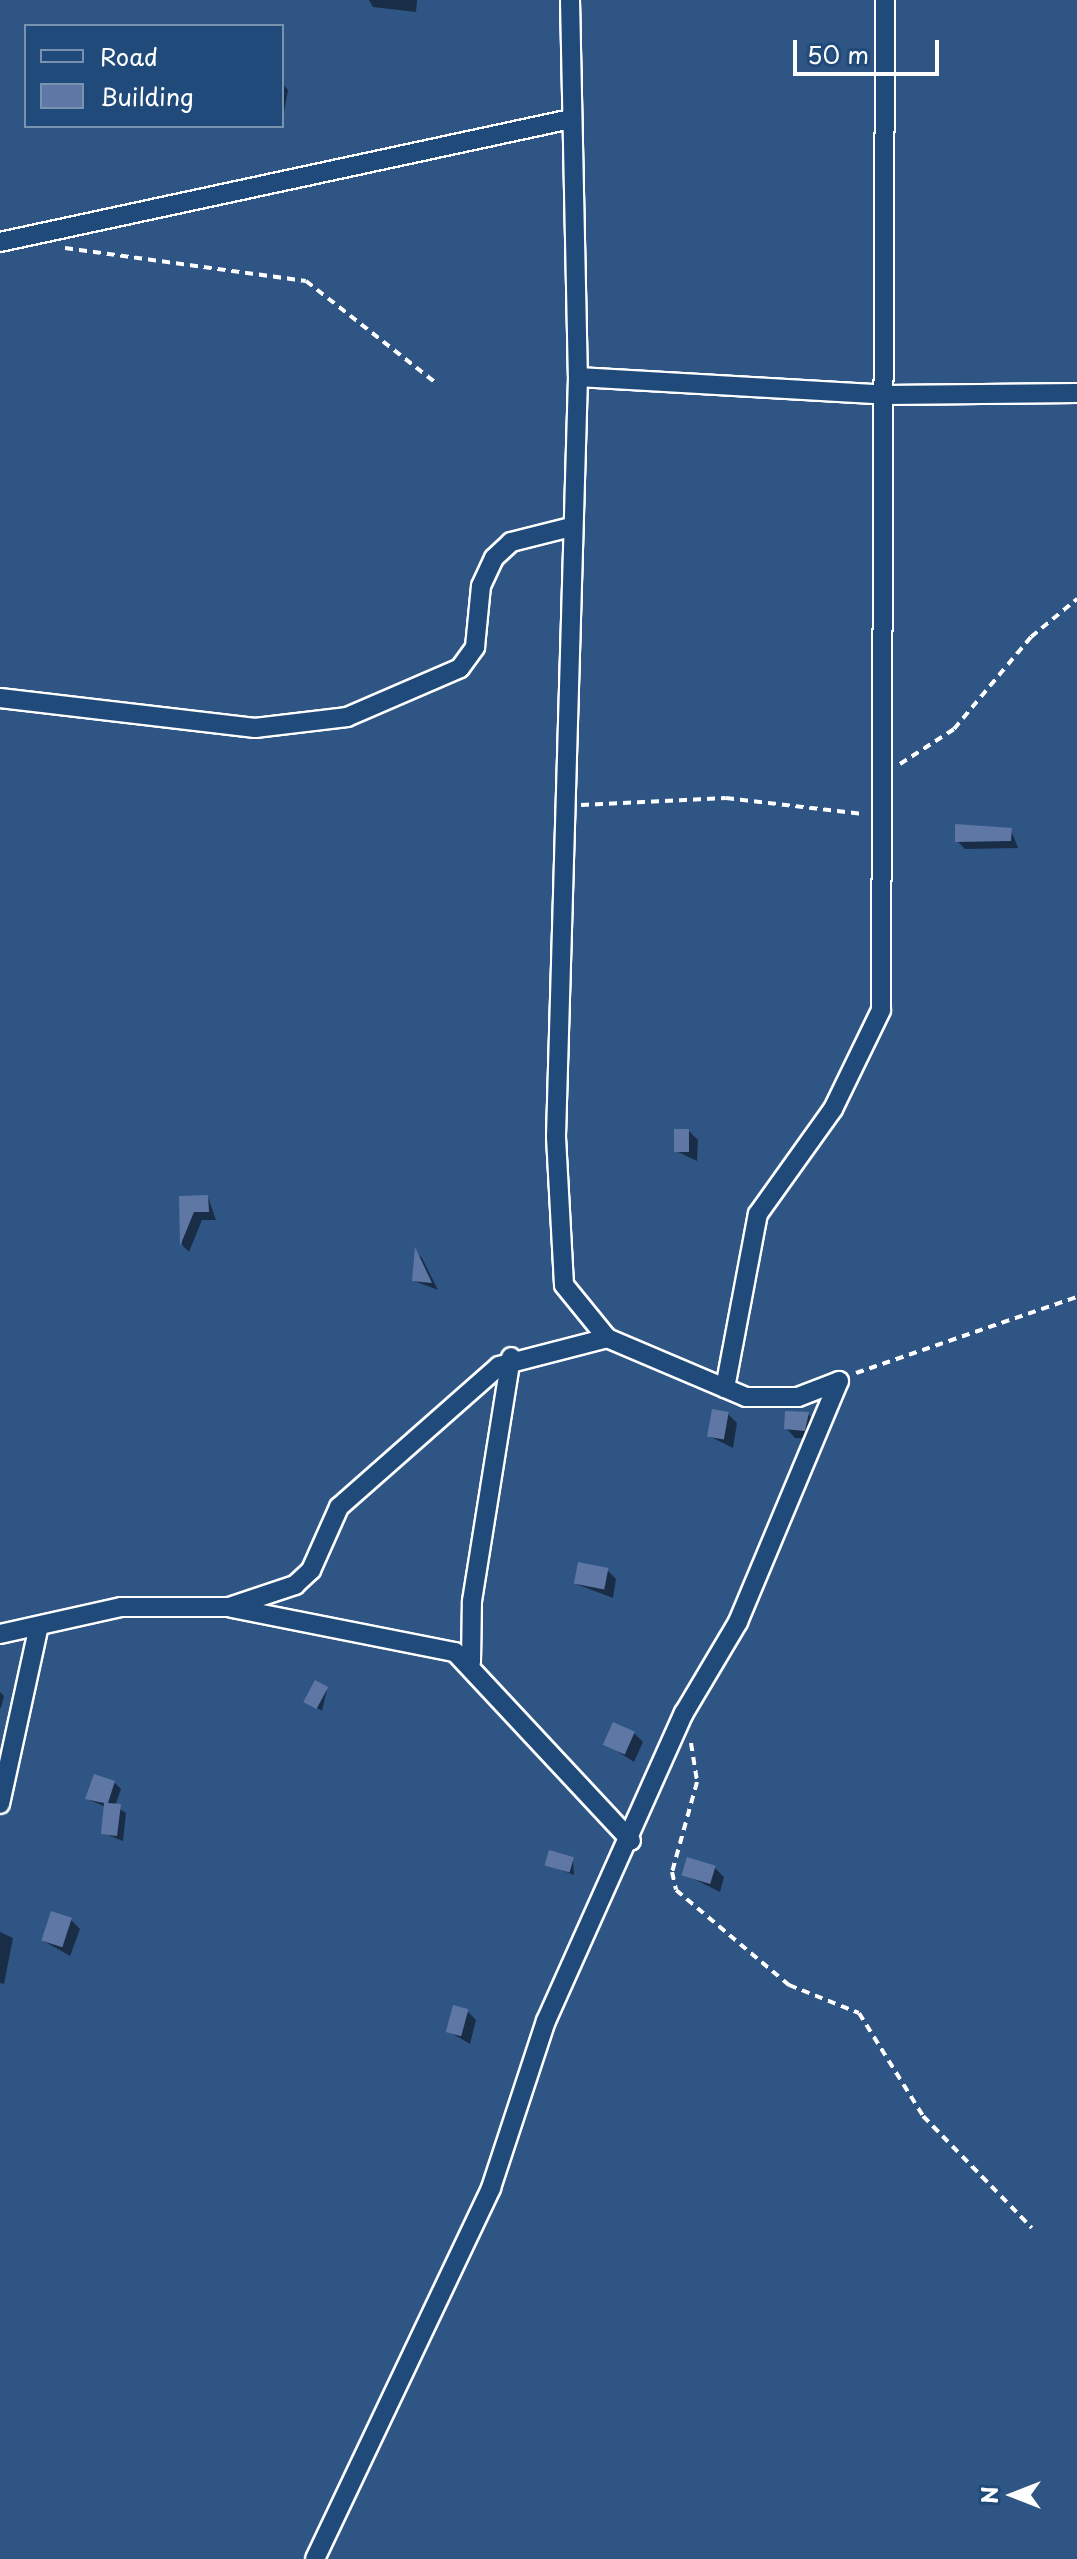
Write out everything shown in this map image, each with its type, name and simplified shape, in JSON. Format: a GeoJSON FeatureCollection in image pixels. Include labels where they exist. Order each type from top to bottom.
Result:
{"type":"FeatureCollection","features":[{"type":"Feature","properties":{"kind":"street"},"geometry":{"type":"LineString","coordinates":[[570,0],[578,377],[571,527],[571,753],[563,806],[556,1137],[563,1278],[607,1338],[725,1388],[767,1400],[839,1381]]}},
{"type":"Feature","properties":{"kind":"street"},"geometry":{"type":"LineString","coordinates":[[725,1388],[758,1214],[833,1109],[881,1010],[886,395],[885,0]]}},
{"type":"Feature","properties":{"kind":"street"},"geometry":{"type":"LineString","coordinates":[[0,242],[571,119]]}},
{"type":"Feature","properties":{"kind":"street"},"geometry":{"type":"LineString","coordinates":[[578,377],[886,395],[1077,393]]}},
{"type":"Feature","properties":{"kind":"street"},"geometry":{"type":"LineString","coordinates":[[0,698],[255,728],[347,717],[460,668],[475,647],[481,586],[494,558],[511,542],[571,527]]}},
{"type":"Feature","properties":{"kind":"street"},"geometry":{"type":"LineString","coordinates":[[229,1607],[266,1599],[305,1578],[339,1507],[511,1357],[607,1338]]}},
{"type":"Feature","properties":{"kind":"street"},"geometry":{"type":"LineString","coordinates":[[471,1662],[472,1601],[511,1357]]}},
{"type":"Feature","properties":{"kind":"street"},"geometry":{"type":"LineString","coordinates":[[315,2559],[491,2188],[546,2021],[631,1841],[684,1713],[738,1622],[839,1381]]}},
{"type":"Feature","properties":{"kind":"street"},"geometry":{"type":"LineString","coordinates":[[0,1634],[38,1629],[121,1607],[229,1607],[429,1645],[471,1662],[551,1762],[631,1841]]}},
{"type":"Feature","properties":{"kind":"street"},"geometry":{"type":"LineString","coordinates":[[0,1804],[38,1629]]}},
{"type":"Feature","properties":{"kind":"path"},"geometry":{"type":"LineString","coordinates":[[58,247],[306,281],[436,383]]}},
{"type":"Feature","properties":{"kind":"path"},"geometry":{"type":"LineString","coordinates":[[881,775],[954,729],[1031,637],[1077,599]]}},
{"type":"Feature","properties":{"kind":"path"},"geometry":{"type":"LineString","coordinates":[[563,806],[726,798],[881,815]]}},
{"type":"Feature","properties":{"kind":"path"},"geometry":{"type":"LineString","coordinates":[[839,1381],[1077,1297]]}},
{"type":"Feature","properties":{"kind":"path"},"geometry":{"type":"LineString","coordinates":[[684,1713],[697,1782],[672,1872],[676,1890],[789,1985],[859,2013],[923,2116],[1032,2228]]}},
{"type":"Feature","properties":{"kind":"building"},"geometry":{"type":"Polygon","coordinates":[[[955,824],[1012,828],[1011,841],[955,842],[955,824]]]}},
{"type":"Feature","properties":{"kind":"building"},"geometry":{"type":"Polygon","coordinates":[[[674,1129],[689,1129],[689,1152],[674,1152],[674,1129]]]}},
{"type":"Feature","properties":{"kind":"building"},"geometry":{"type":"Polygon","coordinates":[[[208,1195],[209,1212],[194,1212],[180,1246],[179,1196],[208,1195]]]}},
{"type":"Feature","properties":{"kind":"building"},"geometry":{"type":"Polygon","coordinates":[[[415,1247],[432,1283],[412,1281],[415,1247]]]}},
{"type":"Feature","properties":{"kind":"building"},"geometry":{"type":"Polygon","coordinates":[[[712,1409],[729,1412],[724,1440],[707,1437],[712,1409]]]}},
{"type":"Feature","properties":{"kind":"building"},"geometry":{"type":"Polygon","coordinates":[[[785,1411],[809,1412],[805,1431],[784,1429],[785,1411]]]}},
{"type":"Feature","properties":{"kind":"building"},"geometry":{"type":"Polygon","coordinates":[[[578,1562],[608,1568],[604,1590],[574,1584],[578,1562]]]}},
{"type":"Feature","properties":{"kind":"building"},"geometry":{"type":"Polygon","coordinates":[[[315,1680],[328,1687],[317,1709],[303,1702],[315,1680]]]}},
{"type":"Feature","properties":{"kind":"building"},"geometry":{"type":"Polygon","coordinates":[[[613,1722],[635,1732],[625,1755],[603,1745],[613,1722]]]}},
{"type":"Feature","properties":{"kind":"building"},"geometry":{"type":"Polygon","coordinates":[[[94,1774],[115,1781],[108,1803],[121,1804],[117,1836],[101,1834],[104,1803],[85,1799],[94,1774]]]}},
{"type":"Feature","properties":{"kind":"building"},"geometry":{"type":"Polygon","coordinates":[[[549,1850],[574,1857],[570,1873],[545,1865],[549,1850]]]}},
{"type":"Feature","properties":{"kind":"building"},"geometry":{"type":"Polygon","coordinates":[[[687,1857],[716,1866],[710,1884],[681,1875],[687,1857]]]}},
{"type":"Feature","properties":{"kind":"building"},"geometry":{"type":"Polygon","coordinates":[[[51,1911],[72,1918],[62,1947],[41,1940],[51,1911]]]}},
{"type":"Feature","properties":{"kind":"building"},"geometry":{"type":"Polygon","coordinates":[[[453,2005],[468,2009],[461,2036],[446,2032],[453,2005]]]}}]}
